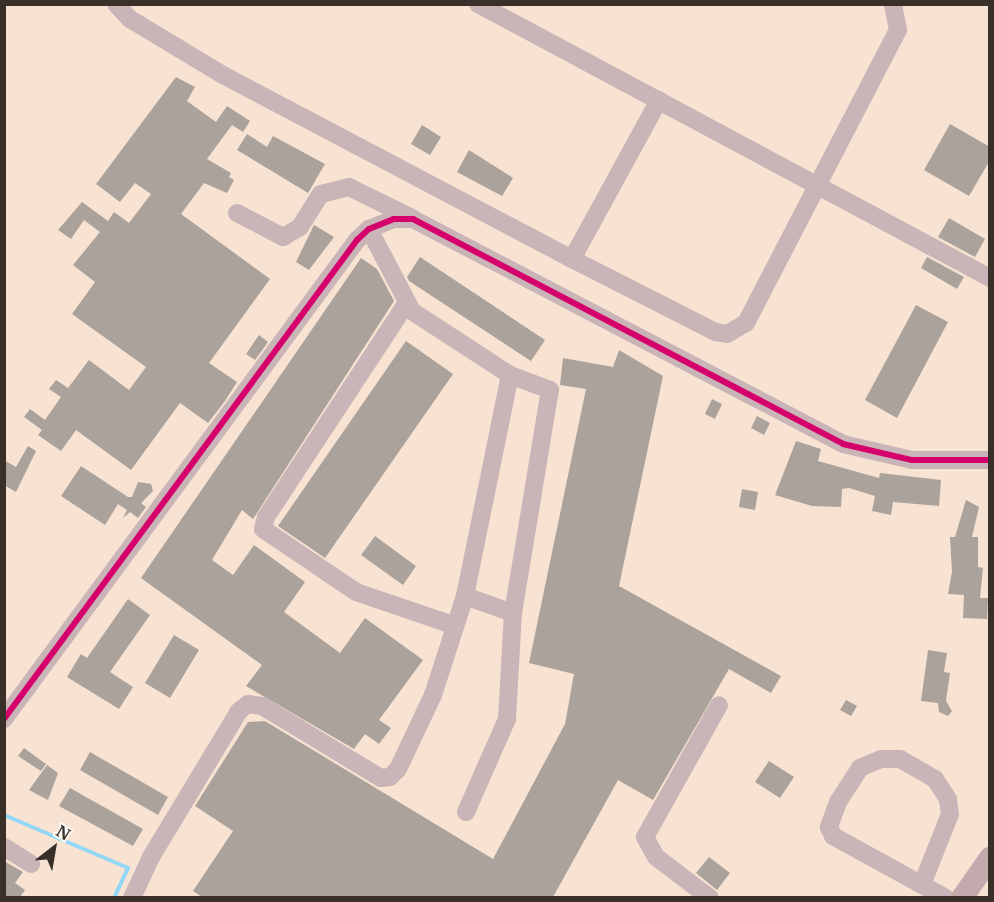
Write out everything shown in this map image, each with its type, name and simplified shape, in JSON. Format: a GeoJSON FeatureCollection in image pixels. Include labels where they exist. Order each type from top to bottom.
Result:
{"type":"FeatureCollection","features":[{"type":"Feature","properties":{"kind":"main road"},"geometry":{"type":"LineString","coordinates":[[962,897],[990,858]]}},
{"type":"Feature","properties":{"kind":"street"},"geometry":{"type":"LineString","coordinates":[[116,4],[130,19],[223,75],[572,259],[715,332],[727,334],[746,323],[897,30],[898,19],[893,4]]}},
{"type":"Feature","properties":{"kind":"street"},"geometry":{"type":"LineString","coordinates":[[478,4],[990,278]]}},
{"type":"Feature","properties":{"kind":"street"},"geometry":{"type":"LineString","coordinates":[[572,259],[658,100]]}},
{"type":"Feature","properties":{"kind":"street"},"geometry":{"type":"LineString","coordinates":[[237,213],[283,237],[300,227],[321,194],[350,187],[843,444],[912,460],[990,460]]}},
{"type":"Feature","properties":{"kind":"street"},"geometry":{"type":"LineString","coordinates":[[4,719],[357,240],[369,229],[394,219],[413,219]]}},
{"type":"Feature","properties":{"kind":"street"},"geometry":{"type":"LineString","coordinates":[[369,229],[406,304],[510,375],[550,390],[513,613],[507,719],[466,812]]}},
{"type":"Feature","properties":{"kind":"street"},"geometry":{"type":"LineString","coordinates":[[406,304],[266,517],[264,529],[356,592],[453,625]]}},
{"type":"Feature","properties":{"kind":"street"},"geometry":{"type":"LineString","coordinates":[[132,897],[151,857],[239,711],[248,704],[262,706],[381,778],[390,777],[398,769],[430,702],[453,625],[465,596],[510,375]]}},
{"type":"Feature","properties":{"kind":"street"},"geometry":{"type":"LineString","coordinates":[[465,596],[513,613]]}},
{"type":"Feature","properties":{"kind":"street"},"geometry":{"type":"LineString","coordinates":[[710,897],[656,857],[645,837],[719,705]]}},
{"type":"Feature","properties":{"kind":"street"},"geometry":{"type":"LineString","coordinates":[[923,882],[950,814],[948,799],[935,779],[900,759],[880,759],[860,768],[838,802],[829,828],[833,836],[881,864],[923,882],[946,897]]}},
{"type":"Feature","properties":{"kind":"street"},"geometry":{"type":"LineString","coordinates":[[4,847],[31,864]]}},
{"type":"Feature","properties":{"kind":"shaded area"},"geometry":{"type":"Polygon","coordinates":[[[5,5],[989,5],[989,897],[5,897],[5,5]]]}},
{"type":"Feature","properties":{"kind":"building"},"geometry":{"type":"Polygon","coordinates":[[[176,77],[195,87],[187,101],[216,122],[227,106],[250,121],[243,132],[232,125],[207,159],[231,173],[229,177],[234,180],[227,193],[204,183],[181,214],[270,279],[209,363],[237,382],[225,401],[208,423],[180,403],[131,470],[76,430],[61,451],[38,435],[42,430],[24,417],[30,409],[45,420],[61,397],[49,389],[56,380],[68,388],[89,360],[129,390],[146,367],[72,314],[95,282],[73,265],[100,232],[84,220],[71,239],[58,230],[82,202],[108,221],[114,212],[129,223],[151,194],[135,183],[120,202],[96,184],[176,77]]]}},
{"type":"Feature","properties":{"kind":"building"},"geometry":{"type":"Polygon","coordinates":[[[950,124],[990,147],[990,160],[969,196],[924,170],[950,124]]]}},
{"type":"Feature","properties":{"kind":"building"},"geometry":{"type":"Polygon","coordinates":[[[422,125],[441,137],[430,155],[411,144],[422,125]]]}},
{"type":"Feature","properties":{"kind":"building"},"geometry":{"type":"Polygon","coordinates":[[[247,134],[267,147],[273,136],[325,164],[308,193],[237,150],[247,134]]]}},
{"type":"Feature","properties":{"kind":"building"},"geometry":{"type":"Polygon","coordinates":[[[469,150],[513,178],[502,196],[457,172],[469,150]]]}},
{"type":"Feature","properties":{"kind":"building"},"geometry":{"type":"Polygon","coordinates":[[[949,218],[985,239],[975,257],[938,237],[949,218]]]}},
{"type":"Feature","properties":{"kind":"building"},"geometry":{"type":"Polygon","coordinates":[[[314,225],[334,237],[309,270],[296,262],[314,225]]]}},
{"type":"Feature","properties":{"kind":"building"},"geometry":{"type":"Polygon","coordinates":[[[420,257],[545,340],[531,361],[409,281],[407,277],[420,257]]]}},
{"type":"Feature","properties":{"kind":"building"},"geometry":{"type":"Polygon","coordinates":[[[927,257],[964,277],[957,289],[921,268],[927,257]]]}},
{"type":"Feature","properties":{"kind":"building"},"geometry":{"type":"Polygon","coordinates":[[[361,258],[377,269],[394,301],[253,519],[242,510],[212,560],[233,575],[254,545],[305,582],[284,612],[340,653],[365,618],[423,660],[379,720],[391,728],[379,744],[365,734],[354,749],[246,686],[262,665],[141,578],[361,258]]]}},
{"type":"Feature","properties":{"kind":"building"},"geometry":{"type":"Polygon","coordinates":[[[916,305],[948,322],[897,418],[865,400],[916,305]]]}},
{"type":"Feature","properties":{"kind":"building"},"geometry":{"type":"Polygon","coordinates":[[[259,335],[268,342],[255,360],[246,354],[259,335]]]}},
{"type":"Feature","properties":{"kind":"building"},"geometry":{"type":"Polygon","coordinates":[[[406,341],[453,374],[325,558],[278,526],[406,341]]]}},
{"type":"Feature","properties":{"kind":"building"},"geometry":{"type":"Polygon","coordinates":[[[619,350],[663,376],[619,586],[781,676],[771,693],[729,669],[653,800],[618,780],[553,897],[202,897],[193,891],[233,831],[195,806],[248,722],[265,721],[493,859],[565,724],[574,674],[529,663],[586,389],[560,385],[563,358],[613,367],[619,350]]]}},
{"type":"Feature","properties":{"kind":"building"},"geometry":{"type":"Polygon","coordinates":[[[712,399],[722,404],[715,419],[705,414],[712,399]]]}},
{"type":"Feature","properties":{"kind":"building"},"geometry":{"type":"Polygon","coordinates":[[[757,416],[770,423],[764,435],[751,428],[757,416]]]}},
{"type":"Feature","properties":{"kind":"building"},"geometry":{"type":"Polygon","coordinates":[[[796,441],[821,449],[818,461],[879,478],[880,473],[941,480],[939,506],[893,502],[891,515],[872,511],[875,496],[849,488],[842,489],[841,507],[812,506],[775,495],[796,441]]]}},
{"type":"Feature","properties":{"kind":"building"},"geometry":{"type":"Polygon","coordinates":[[[28,446],[36,451],[16,492],[4,485],[4,460],[16,467],[28,446]]]}},
{"type":"Feature","properties":{"kind":"building"},"geometry":{"type":"Polygon","coordinates":[[[81,466],[128,497],[132,497],[138,482],[151,484],[153,491],[141,503],[146,507],[138,518],[130,512],[123,518],[127,510],[118,504],[105,525],[61,496],[81,466]]]}},
{"type":"Feature","properties":{"kind":"building"},"geometry":{"type":"Polygon","coordinates":[[[742,489],[758,492],[755,510],[739,507],[742,489]]]}},
{"type":"Feature","properties":{"kind":"building"},"geometry":{"type":"Polygon","coordinates":[[[966,500],[979,507],[972,537],[978,537],[978,567],[983,568],[980,598],[988,598],[987,619],[963,618],[964,595],[948,594],[952,572],[950,537],[955,537],[966,500]]]}},
{"type":"Feature","properties":{"kind":"building"},"geometry":{"type":"Polygon","coordinates":[[[375,536],[416,566],[403,585],[361,555],[375,536]]]}},
{"type":"Feature","properties":{"kind":"building"},"geometry":{"type":"Polygon","coordinates":[[[128,599],[150,615],[110,672],[133,687],[119,709],[67,677],[81,654],[87,658],[128,599]]]}},
{"type":"Feature","properties":{"kind":"building"},"geometry":{"type":"Polygon","coordinates":[[[174,635],[199,650],[170,698],[145,683],[174,635]]]}},
{"type":"Feature","properties":{"kind":"building"},"geometry":{"type":"Polygon","coordinates":[[[928,650],[947,653],[944,672],[950,673],[946,701],[952,711],[948,716],[939,712],[938,703],[921,701],[928,650]]]}},
{"type":"Feature","properties":{"kind":"building"},"geometry":{"type":"Polygon","coordinates":[[[846,700],[857,706],[851,716],[840,710],[846,700]]]}},
{"type":"Feature","properties":{"kind":"building"},"geometry":{"type":"Polygon","coordinates":[[[24,748],[46,764],[41,771],[18,756],[24,748]]]}},
{"type":"Feature","properties":{"kind":"building"},"geometry":{"type":"Polygon","coordinates":[[[90,752],[168,797],[158,815],[80,770],[90,752]]]}},
{"type":"Feature","properties":{"kind":"building"},"geometry":{"type":"Polygon","coordinates":[[[769,761],[794,777],[780,798],[755,782],[769,761]]]}},
{"type":"Feature","properties":{"kind":"building"},"geometry":{"type":"Polygon","coordinates":[[[47,765],[58,773],[48,800],[29,790],[47,765]]]}},
{"type":"Feature","properties":{"kind":"building"},"geometry":{"type":"Polygon","coordinates":[[[70,788],[143,829],[133,846],[59,806],[70,788]]]}},
{"type":"Feature","properties":{"kind":"building"},"geometry":{"type":"Polygon","coordinates":[[[709,857],[730,873],[717,890],[696,873],[709,857]]]}},
{"type":"Feature","properties":{"kind":"building"},"geometry":{"type":"Polygon","coordinates":[[[4,861],[23,872],[15,883],[25,890],[20,897],[4,897],[4,861]]]}},
{"type":"Feature","properties":{"kind":"waterway"},"geometry":{"type":"LineString","coordinates":[[4,815],[128,868],[114,898]]}},
{"type":"Feature","properties":{"kind":"cycle path"},"geometry":{"type":"LineString","coordinates":[[4,719],[357,240],[369,229],[394,219],[413,219],[843,444],[912,460],[990,460]]}}]}
